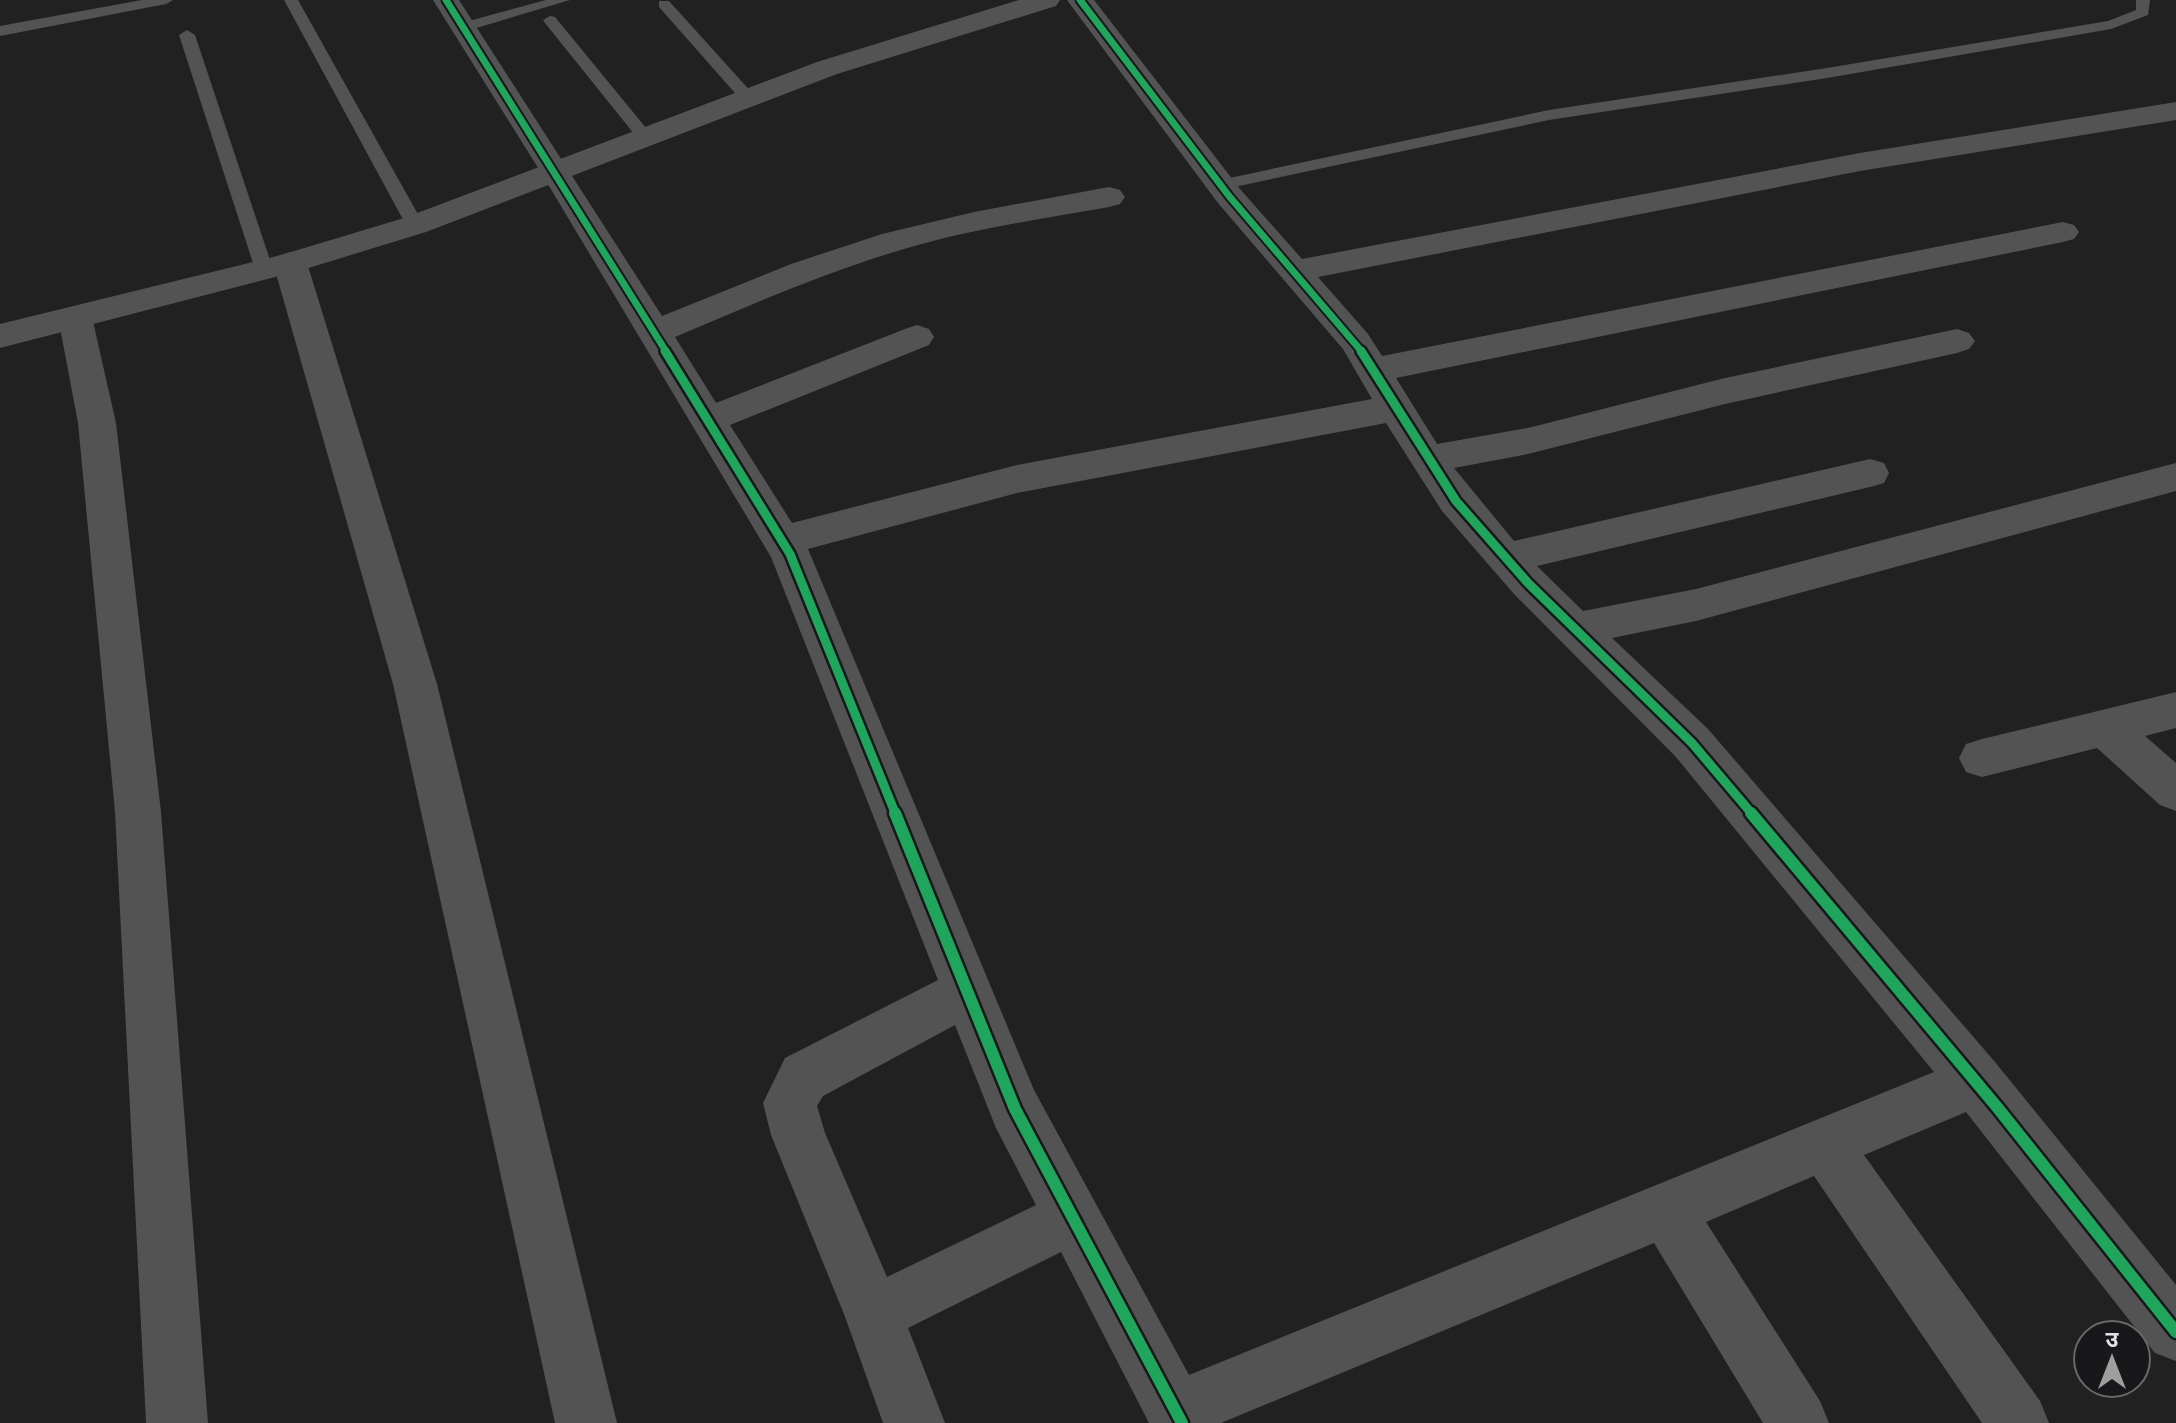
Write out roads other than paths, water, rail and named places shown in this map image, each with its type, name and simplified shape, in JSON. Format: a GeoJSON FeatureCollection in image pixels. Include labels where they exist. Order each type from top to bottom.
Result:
{"type":"FeatureCollection","features":[{"type":"Feature","properties":{"kind":"street"},"geometry":{"type":"LineString","coordinates":[[0,336],[277,266],[415,225],[827,68],[1047,0]]}},
{"type":"Feature","properties":{"kind":"street"},"geometry":{"type":"LineString","coordinates":[[1080,0],[1220,185],[1356,342],[1456,501],[1575,629],[1692,743],[1976,1081],[2176,1332]]}},
{"type":"Feature","properties":{"kind":"street"},"geometry":{"type":"LineString","coordinates":[[454,13],[555,171],[790,554],[1015,1109],[1179,1417],[1976,1081]]}},
{"type":"Feature","properties":{"kind":"street"},"geometry":{"type":"LineString","coordinates":[[1296,271],[1860,162],[2176,111]]}},
{"type":"Feature","properties":{"kind":"street"},"geometry":{"type":"LineString","coordinates":[[654,333],[794,275],[894,241],[979,221],[1109,197]]}},
{"type":"Feature","properties":{"kind":"street"},"geometry":{"type":"LineString","coordinates":[[1375,370],[2063,232]]}},
{"type":"Feature","properties":{"kind":"street"},"geometry":{"type":"LineString","coordinates":[[277,266],[415,684],[586,1423]]}},
{"type":"Feature","properties":{"kind":"street"},"geometry":{"type":"LineString","coordinates":[[75,317],[97,423],[138,812],[177,1423]]}},
{"type":"Feature","properties":{"kind":"street"},"geometry":{"type":"LineString","coordinates":[[708,420],[917,337]]}},
{"type":"Feature","properties":{"kind":"street"},"geometry":{"type":"LineString","coordinates":[[1427,459],[1528,441],[1725,391],[1957,341]]}},
{"type":"Feature","properties":{"kind":"street"},"geometry":{"type":"LineString","coordinates":[[782,541],[1017,479],[1395,408]]}},
{"type":"Feature","properties":{"kind":"street"},"geometry":{"type":"LineString","coordinates":[[1506,558],[1870,473]]}},
{"type":"Feature","properties":{"kind":"street"},"geometry":{"type":"LineString","coordinates":[[1575,629],[1696,605],[2176,477]]}},
{"type":"Feature","properties":{"kind":"street"},"geometry":{"type":"LineString","coordinates":[[1982,758],[2176,710]]}},
{"type":"Feature","properties":{"kind":"street"},"geometry":{"type":"LineString","coordinates":[[2104,727],[2176,791]]}},
{"type":"Feature","properties":{"kind":"street"},"geometry":{"type":"LineString","coordinates":[[914,1423],[873,1314],[798,1135],[790,1103],[804,1077],[967,992]]}},
{"type":"Feature","properties":{"kind":"street"},"geometry":{"type":"LineString","coordinates":[[1824,1144],[2018,1423]]}},
{"type":"Feature","properties":{"kind":"street"},"geometry":{"type":"LineString","coordinates":[[1666,1210],[1798,1423]]}},
{"type":"Feature","properties":{"kind":"street"},"geometry":{"type":"LineString","coordinates":[[873,1314],[1072,1217]]}},
{"type":"Feature","properties":{"kind":"lane"},"geometry":{"type":"LineString","coordinates":[[0,31],[166,0]]}},
{"type":"Feature","properties":{"kind":"lane"},"geometry":{"type":"LineString","coordinates":[[291,0],[415,225]]}},
{"type":"Feature","properties":{"kind":"lane"},"geometry":{"type":"LineString","coordinates":[[454,13],[563,0]]}},
{"type":"Feature","properties":{"kind":"lane"},"geometry":{"type":"LineString","coordinates":[[1220,185],[1549,115],[1827,73],[2111,25],[2143,12],[2143,0]]}},
{"type":"Feature","properties":{"kind":"lane"},"geometry":{"type":"LineString","coordinates":[[664,4],[748,98]]}},
{"type":"Feature","properties":{"kind":"lane"},"geometry":{"type":"LineString","coordinates":[[550,20],[645,137]]}},
{"type":"Feature","properties":{"kind":"lane"},"geometry":{"type":"LineString","coordinates":[[187,35],[277,266]]}}]}
